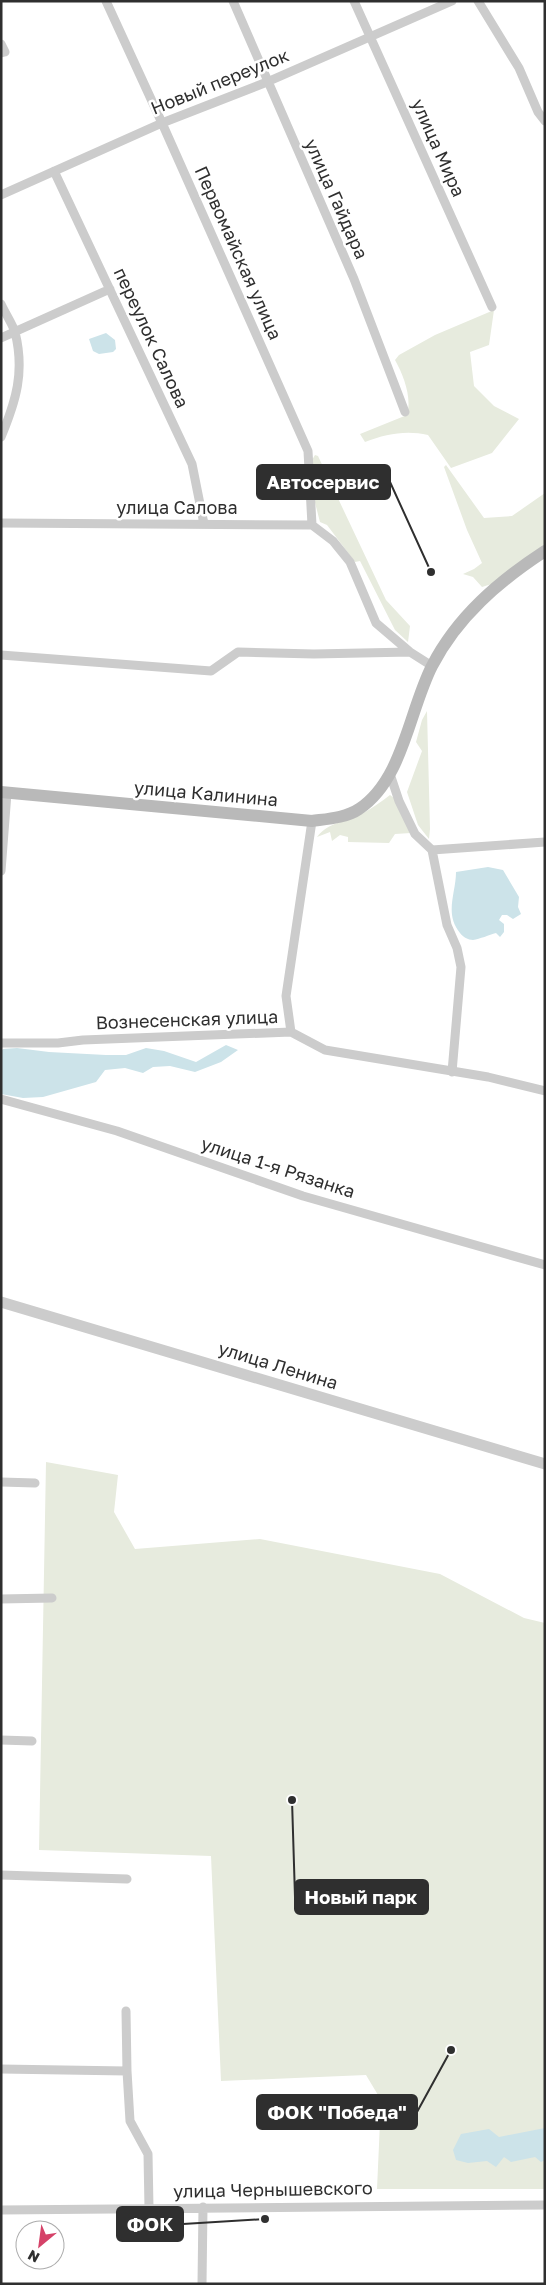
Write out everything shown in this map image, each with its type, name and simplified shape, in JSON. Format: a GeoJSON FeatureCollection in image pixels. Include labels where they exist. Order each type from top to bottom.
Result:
{"type":"FeatureCollection","features":[{"type":"Feature","properties":{"kind":"main road","name":"улица Калинина"},"geometry":{"type":"LineString","coordinates":[[4,793],[312,821],[333,818],[358,810],[375,796],[390,774],[432,666],[463,619],[506,578],[545,551]]}},
{"type":"Feature","properties":{"kind":"street","name":"Первомайская улица"},"geometry":{"type":"LineString","coordinates":[[106,1],[308,451],[312,525]]}},
{"type":"Feature","properties":{"kind":"street","name":"улица Гайдара"},"geometry":{"type":"LineString","coordinates":[[233,1],[354,279],[405,412]]}},
{"type":"Feature","properties":{"kind":"street","name":"улица Мира"},"geometry":{"type":"LineString","coordinates":[[354,1],[492,307]]}},
{"type":"Feature","properties":{"kind":"street","name":"Новый переулок"},"geometry":{"type":"LineString","coordinates":[[1,195],[162,123],[267,82],[452,1]]}},
{"type":"Feature","properties":{"kind":"street"},"geometry":{"type":"LineString","coordinates":[[478,1],[519,68],[538,112],[545,122]]}},
{"type":"Feature","properties":{"kind":"street"},"geometry":{"type":"LineString","coordinates":[[1,44],[5,52],[1,53]]}},
{"type":"Feature","properties":{"kind":"street","name":"переулок Салова"},"geometry":{"type":"LineString","coordinates":[[54,171],[192,464],[204,524]]}},
{"type":"Feature","properties":{"kind":"street"},"geometry":{"type":"LineString","coordinates":[[1,338],[110,289]]}},
{"type":"Feature","properties":{"kind":"street"},"geometry":{"type":"LineString","coordinates":[[1,304],[14,332],[20,368],[15,404],[1,437]]}},
{"type":"Feature","properties":{"kind":"street","name":"улица Салова"},"geometry":{"type":"LineString","coordinates":[[1,523],[312,525]]}},
{"type":"Feature","properties":{"kind":"street"},"geometry":{"type":"LineString","coordinates":[[312,525],[333,541],[350,562],[376,623],[410,652],[432,666]]}},
{"type":"Feature","properties":{"kind":"street"},"geometry":{"type":"LineString","coordinates":[[1,655],[211,671],[238,652],[314,654],[410,652]]}},
{"type":"Feature","properties":{"kind":"street"},"geometry":{"type":"LineString","coordinates":[[390,774],[399,801],[415,834],[432,850],[447,925],[457,948],[461,967],[452,1072]]}},
{"type":"Feature","properties":{"kind":"street"},"geometry":{"type":"LineString","coordinates":[[1,871],[4,793]]}},
{"type":"Feature","properties":{"kind":"street"},"geometry":{"type":"LineString","coordinates":[[291,1032],[286,996],[312,821]]}},
{"type":"Feature","properties":{"kind":"street"},"geometry":{"type":"LineString","coordinates":[[432,850],[545,842]]}},
{"type":"Feature","properties":{"kind":"street","name":"Вознесенская улица"},"geometry":{"type":"LineString","coordinates":[[1,1043],[58,1043],[83,1040],[291,1032],[324,1050],[488,1077],[545,1091]]}},
{"type":"Feature","properties":{"kind":"street","name":"улица 1-я Рязанка"},"geometry":{"type":"LineString","coordinates":[[1,1099],[117,1131],[303,1196],[545,1266]]}},
{"type":"Feature","properties":{"kind":"street","name":"улица Ленина"},"geometry":{"type":"LineString","coordinates":[[1,1302],[545,1464]]}},
{"type":"Feature","properties":{"kind":"street"},"geometry":{"type":"LineString","coordinates":[[1,1482],[35,1483]]}},
{"type":"Feature","properties":{"kind":"street"},"geometry":{"type":"LineString","coordinates":[[1,1599],[52,1598]]}},
{"type":"Feature","properties":{"kind":"street"},"geometry":{"type":"LineString","coordinates":[[1,1740],[32,1741]]}},
{"type":"Feature","properties":{"kind":"street"},"geometry":{"type":"LineString","coordinates":[[1,1875],[127,1879]]}},
{"type":"Feature","properties":{"kind":"street"},"geometry":{"type":"LineString","coordinates":[[126,2011],[130,2121],[148,2154],[149,2208]]}},
{"type":"Feature","properties":{"kind":"street"},"geometry":{"type":"LineString","coordinates":[[1,2069],[127,2070]]}},
{"type":"Feature","properties":{"kind":"street","name":"улица Чернышевского"},"geometry":{"type":"LineString","coordinates":[[1,2210],[545,2205]]}},
{"type":"Feature","properties":{"kind":"street"},"geometry":{"type":"LineString","coordinates":[[202,2284],[203,2207]]}},
{"type":"Feature","properties":{"kind":"shaded area"},"geometry":{"type":"Polygon","coordinates":[[[494,310],[489,345],[470,352],[474,386],[494,406],[519,419],[492,453],[451,468],[428,435],[396,434],[365,442],[360,434],[407,415],[408,394],[395,360],[399,355],[435,335],[494,310]]]}},
{"type":"Feature","properties":{"kind":"shaded area"},"geometry":{"type":"Polygon","coordinates":[[[315,455],[318,456],[386,600],[410,626],[408,642],[395,630],[360,561],[355,562],[327,525],[320,522],[313,495],[314,471],[312,460],[315,455]]]}},
{"type":"Feature","properties":{"kind":"shaded area"},"geometry":{"type":"Polygon","coordinates":[[[446,465],[484,518],[512,516],[545,493],[545,548],[495,583],[482,587],[473,577],[463,574],[482,563],[467,530],[444,467],[446,465]]]}},
{"type":"Feature","properties":{"kind":"shaded area"},"geometry":{"type":"Polygon","coordinates":[[[427,711],[429,839],[418,825],[407,792],[422,751],[416,742],[422,720],[427,711]]]}},
{"type":"Feature","properties":{"kind":"shaded area"},"geometry":{"type":"Polygon","coordinates":[[[390,795],[394,798],[411,833],[395,834],[389,843],[348,842],[348,837],[340,835],[332,841],[330,832],[317,837],[326,828],[365,812],[390,795]]]}},
{"type":"Feature","properties":{"kind":"shaded area"},"geometry":{"type":"Polygon","coordinates":[[[46,1462],[118,1475],[114,1512],[135,1549],[260,1539],[440,1574],[524,1618],[545,1623],[545,2189],[377,2189],[381,2100],[366,2075],[221,2081],[211,1856],[39,1850],[46,1462]]]}},
{"type":"Feature","properties":{"kind":"water"},"geometry":{"type":"Polygon","coordinates":[[[106,333],[115,340],[116,349],[113,352],[99,354],[93,351],[89,339],[106,333]]]}},
{"type":"Feature","properties":{"kind":"water"},"geometry":{"type":"Polygon","coordinates":[[[488,867],[503,870],[519,897],[518,907],[521,914],[513,919],[507,915],[502,915],[499,920],[504,924],[504,932],[500,937],[496,933],[473,940],[464,937],[460,933],[455,926],[453,918],[452,903],[456,872],[488,867]]]}},
{"type":"Feature","properties":{"kind":"water"},"geometry":{"type":"Polygon","coordinates":[[[226,1045],[238,1050],[221,1062],[195,1072],[170,1066],[153,1067],[143,1073],[125,1068],[105,1070],[96,1082],[43,1097],[23,1098],[1,1094],[1,1051],[3,1049],[17,1048],[49,1052],[126,1055],[146,1048],[164,1051],[196,1062],[226,1045]]]}},
{"type":"Feature","properties":{"kind":"water"},"geometry":{"type":"Polygon","coordinates":[[[545,2128],[545,2160],[541,2162],[535,2157],[511,2162],[504,2157],[496,2167],[487,2161],[468,2163],[456,2160],[453,2150],[461,2134],[489,2129],[499,2137],[545,2128]]]}},
{"type":"Feature","properties":{"kind":"place","name":"Автосервис"},"geometry":{"type":"Point","coordinates":[431,572]}},
{"type":"Feature","properties":{"kind":"place","name":"Новый парк"},"geometry":{"type":"Point","coordinates":[292,1800]}},
{"type":"Feature","properties":{"kind":"place","name":"ФОК \"Победа\""},"geometry":{"type":"Point","coordinates":[451,2050]}},
{"type":"Feature","properties":{"kind":"place","name":"ФОК"},"geometry":{"type":"Point","coordinates":[265,2219]}}]}
